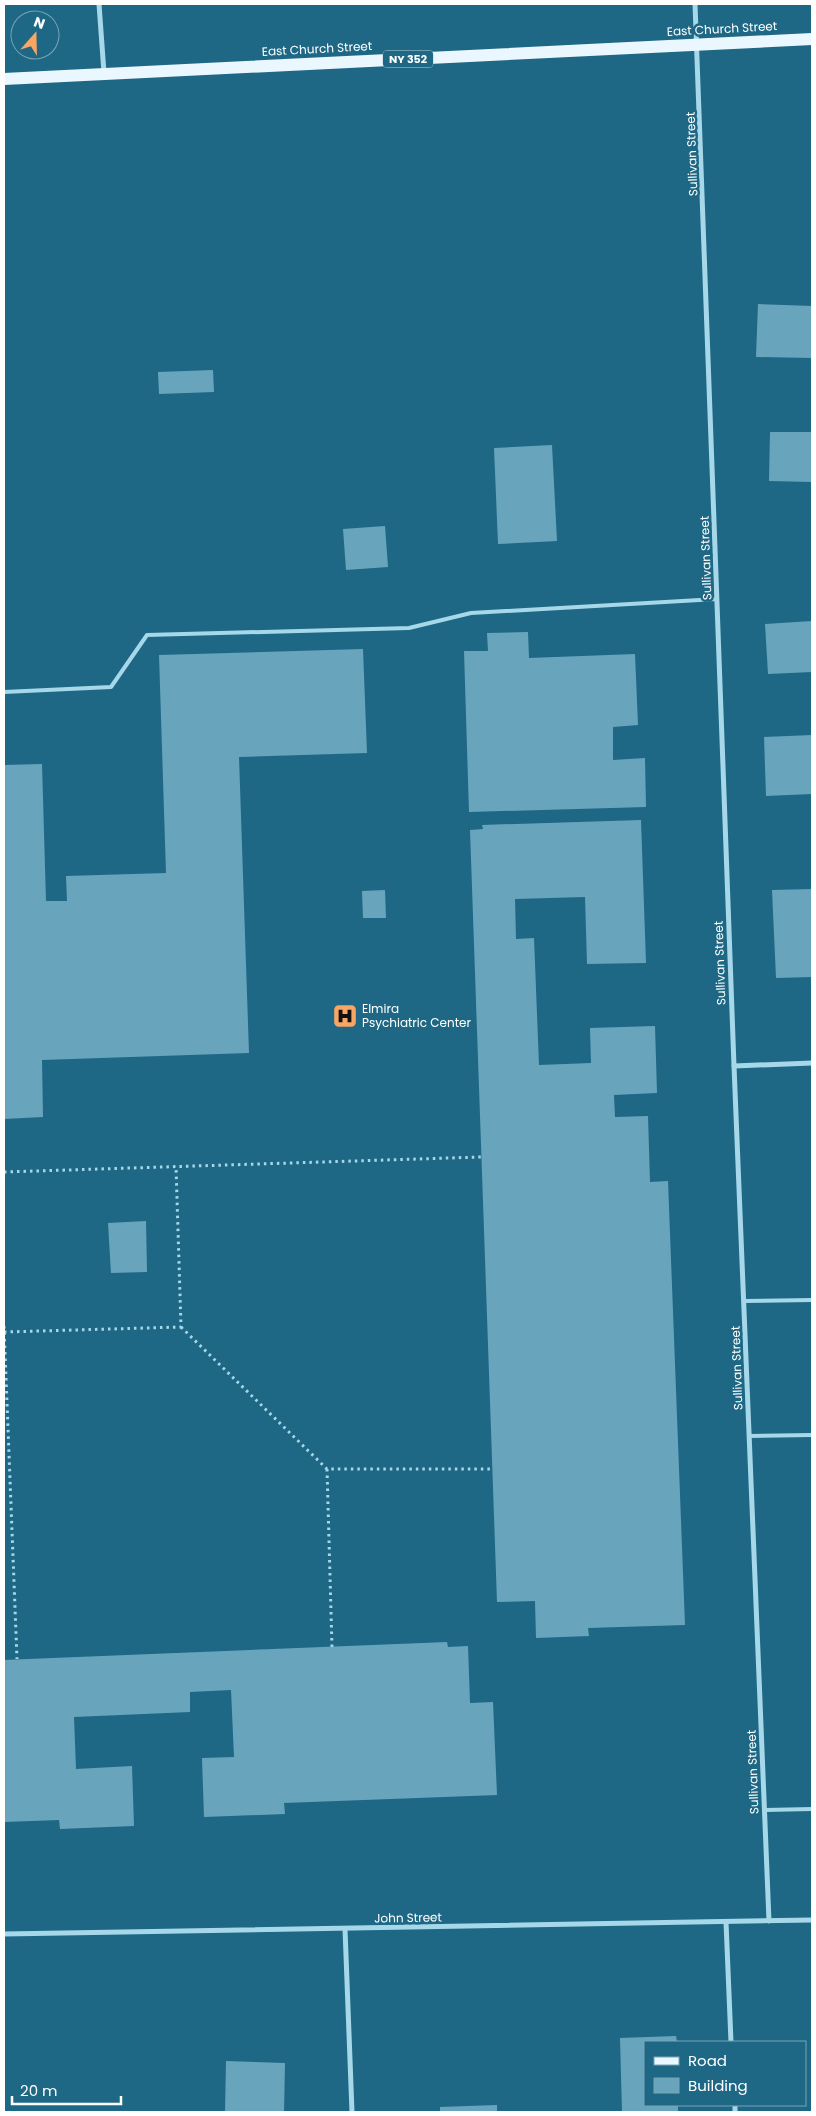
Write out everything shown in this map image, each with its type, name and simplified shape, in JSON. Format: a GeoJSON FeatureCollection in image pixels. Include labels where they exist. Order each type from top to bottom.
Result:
{"type":"FeatureCollection","features":[{"type":"Feature","properties":{"kind":"main road","name":"East Church Street"},"geometry":{"type":"LineString","coordinates":[[4,79],[812,39]]}},
{"type":"Feature","properties":{"kind":"street"},"geometry":{"type":"LineString","coordinates":[[99,4],[104,74]]}},
{"type":"Feature","properties":{"kind":"street","name":"Sullivan Street"},"geometry":{"type":"LineString","coordinates":[[695,4],[734,1066],[769,1921]]}},
{"type":"Feature","properties":{"kind":"street"},"geometry":{"type":"LineString","coordinates":[[734,1066],[812,1064]]}},
{"type":"Feature","properties":{"kind":"street","name":"John Street"},"geometry":{"type":"LineString","coordinates":[[4,1934],[812,1920]]}},
{"type":"Feature","properties":{"kind":"street"},"geometry":{"type":"LineString","coordinates":[[726,1922],[732,2041]]}},
{"type":"Feature","properties":{"kind":"street"},"geometry":{"type":"LineString","coordinates":[[344,1929],[352,2112]]}},
{"type":"Feature","properties":{"kind":"lane"},"geometry":{"type":"LineString","coordinates":[[4,692],[111,687],[147,635],[409,628],[471,613],[718,598]]}},
{"type":"Feature","properties":{"kind":"lane"},"geometry":{"type":"LineString","coordinates":[[744,1301],[812,1300]]}},
{"type":"Feature","properties":{"kind":"lane"},"geometry":{"type":"LineString","coordinates":[[750,1436],[812,1435]]}},
{"type":"Feature","properties":{"kind":"lane"},"geometry":{"type":"LineString","coordinates":[[765,1810],[812,1809]]}},
{"type":"Feature","properties":{"kind":"path"},"geometry":{"type":"LineString","coordinates":[[4,1172],[481,1157]]}},
{"type":"Feature","properties":{"kind":"path"},"geometry":{"type":"LineString","coordinates":[[176,1166],[181,1327],[327,1469],[332,1647]]}},
{"type":"Feature","properties":{"kind":"path"},"geometry":{"type":"LineString","coordinates":[[4,1326],[17,1659]]}},
{"type":"Feature","properties":{"kind":"path"},"geometry":{"type":"LineString","coordinates":[[4,1332],[181,1327]]}},
{"type":"Feature","properties":{"kind":"path"},"geometry":{"type":"LineString","coordinates":[[327,1469],[492,1469]]}},
{"type":"Feature","properties":{"kind":"building"},"geometry":{"type":"Polygon","coordinates":[[[758,304],[812,306],[812,358],[756,357],[758,304]]]}},
{"type":"Feature","properties":{"kind":"building"},"geometry":{"type":"Polygon","coordinates":[[[213,370],[214,392],[159,394],[158,372],[213,370]]]}},
{"type":"Feature","properties":{"kind":"building"},"geometry":{"type":"Polygon","coordinates":[[[770,432],[812,432],[812,482],[769,481],[770,432]]]}},
{"type":"Feature","properties":{"kind":"building"},"geometry":{"type":"Polygon","coordinates":[[[552,445],[557,541],[498,544],[494,448],[552,445]]]}},
{"type":"Feature","properties":{"kind":"building"},"geometry":{"type":"Polygon","coordinates":[[[385,526],[388,567],[346,570],[343,529],[385,526]]]}},
{"type":"Feature","properties":{"kind":"building"},"geometry":{"type":"Polygon","coordinates":[[[812,621],[812,672],[768,674],[765,624],[812,621]]]}},
{"type":"Feature","properties":{"kind":"building"},"geometry":{"type":"Polygon","coordinates":[[[528,632],[529,658],[635,654],[638,725],[613,727],[613,760],[645,758],[646,807],[469,812],[464,651],[488,651],[487,633],[528,632]]]}},
{"type":"Feature","properties":{"kind":"building"},"geometry":{"type":"Polygon","coordinates":[[[363,649],[367,753],[239,757],[249,1053],[42,1060],[43,1117],[4,1119],[4,765],[42,764],[46,901],[67,901],[66,876],[166,873],[159,655],[363,649]]]}},
{"type":"Feature","properties":{"kind":"building"},"geometry":{"type":"Polygon","coordinates":[[[812,735],[812,794],[766,796],[764,737],[812,735]]]}},
{"type":"Feature","properties":{"kind":"building"},"geometry":{"type":"Polygon","coordinates":[[[641,820],[646,963],[587,964],[585,897],[515,899],[516,939],[534,938],[539,1065],[591,1063],[590,1028],[655,1026],[657,1093],[614,1095],[615,1117],[648,1116],[650,1182],[668,1181],[685,1625],[588,1628],[589,1636],[536,1638],[535,1601],[497,1602],[470,830],[483,829],[482,825],[641,820]]]}},
{"type":"Feature","properties":{"kind":"building"},"geometry":{"type":"Polygon","coordinates":[[[812,889],[812,977],[776,978],[772,890],[812,889]]]}},
{"type":"Feature","properties":{"kind":"building"},"geometry":{"type":"Polygon","coordinates":[[[385,890],[386,918],[363,918],[362,891],[385,890]]]}},
{"type":"Feature","properties":{"kind":"building"},"geometry":{"type":"Polygon","coordinates":[[[146,1221],[147,1272],[111,1273],[108,1223],[146,1221]]]}},
{"type":"Feature","properties":{"kind":"building"},"geometry":{"type":"Polygon","coordinates":[[[447,1642],[448,1647],[468,1646],[470,1703],[493,1702],[497,1795],[284,1803],[285,1814],[204,1817],[202,1758],[234,1757],[231,1690],[190,1692],[190,1712],[74,1717],[76,1769],[132,1766],[134,1826],[60,1829],[59,1820],[4,1822],[4,1660],[447,1642]]]}},
{"type":"Feature","properties":{"kind":"building"},"geometry":{"type":"Polygon","coordinates":[[[676,2036],[677,2041],[644,2041],[644,2106],[678,2106],[678,2112],[622,2112],[620,2038],[676,2036]]]}},
{"type":"Feature","properties":{"kind":"building"},"geometry":{"type":"Polygon","coordinates":[[[226,2061],[285,2063],[284,2112],[225,2112],[226,2061]]]}},
{"type":"Feature","properties":{"kind":"building"},"geometry":{"type":"Polygon","coordinates":[[[497,2105],[497,2112],[440,2112],[440,2107],[497,2105]]]}},
{"type":"Feature","properties":{"kind":"place","name":"Elmira Psychiatric Center"},"geometry":{"type":"Point","coordinates":[345,1016]}}]}
